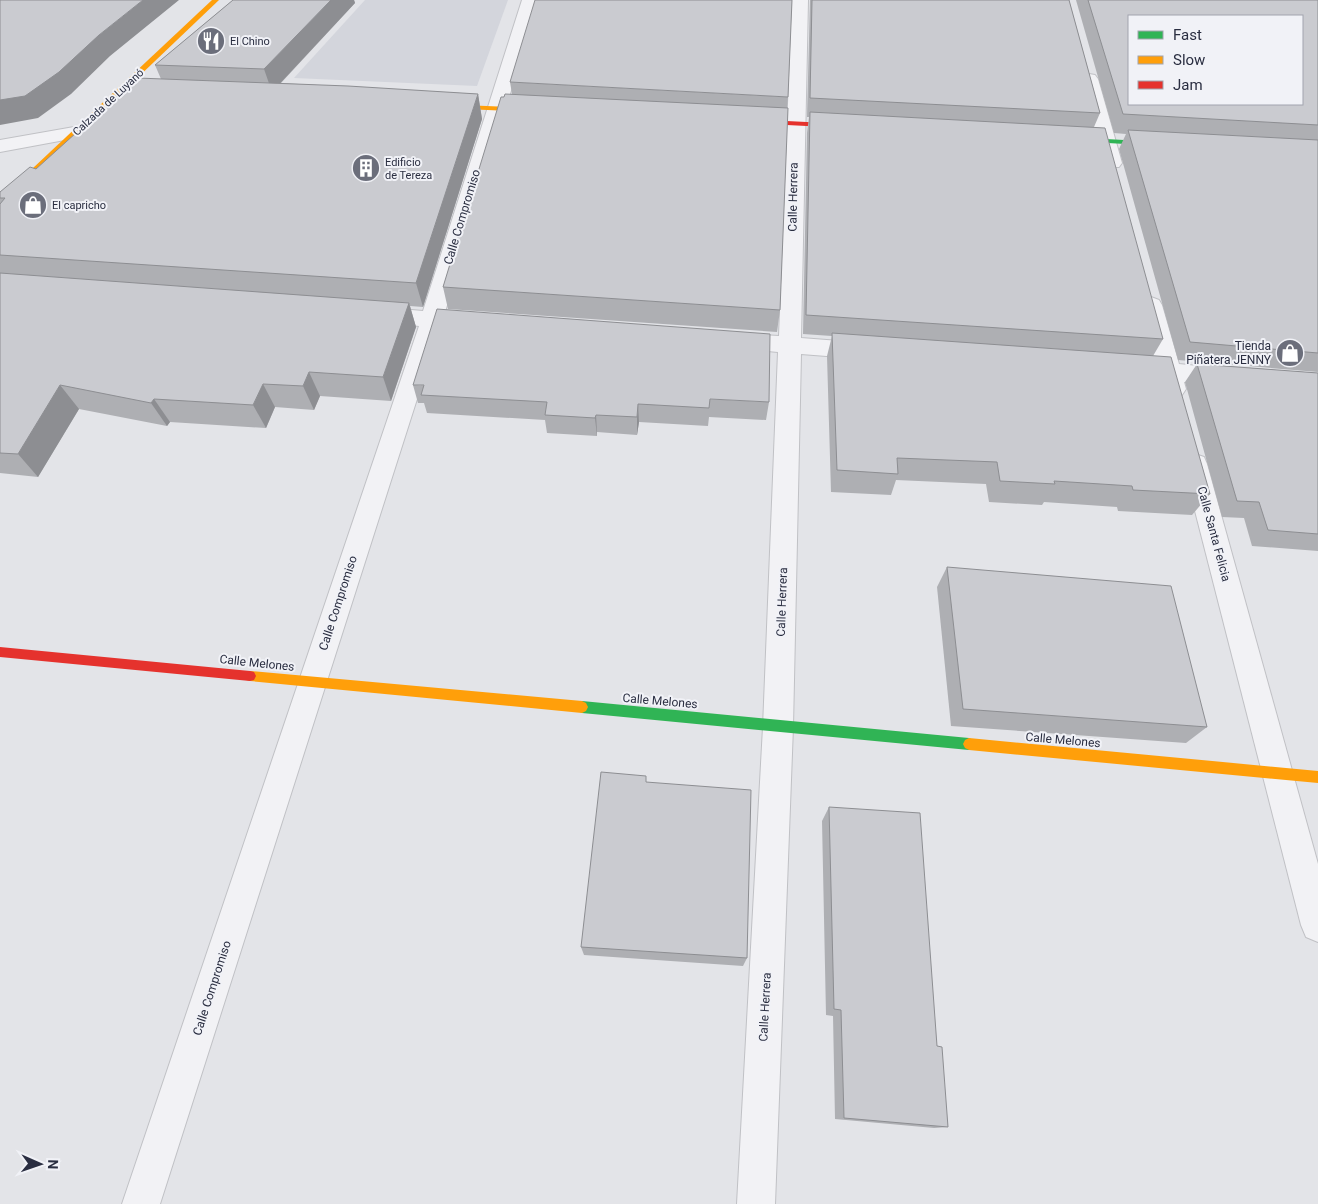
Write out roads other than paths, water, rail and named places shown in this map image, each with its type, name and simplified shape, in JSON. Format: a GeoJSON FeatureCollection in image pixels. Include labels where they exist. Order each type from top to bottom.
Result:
{"type":"FeatureCollection","features":[{"type":"Feature","properties":{"kind":"street","name":"Calzada de Luyanó"},"geometry":{"type":"LineString","coordinates":[[0,204],[74,133],[124,94],[216,0]]}},
{"type":"Feature","properties":{"kind":"street","name":"Calle Compromiso"},"geometry":{"type":"LineString","coordinates":[[141,1204],[432,319],[495,108],[530,0]]}},
{"type":"Feature","properties":{"kind":"street","name":"Calle Herrera"},"geometry":{"type":"LineString","coordinates":[[756,1204],[778,727],[800,0]]}},
{"type":"Feature","properties":{"kind":"street"},"geometry":{"type":"LineString","coordinates":[[1083,56],[1119,189]]}},
{"type":"Feature","properties":{"kind":"street"},"geometry":{"type":"LineString","coordinates":[[426,105],[545,110]]}},
{"type":"Feature","properties":{"kind":"street"},"geometry":{"type":"LineString","coordinates":[[735,120],[853,126]]}},
{"type":"Feature","properties":{"kind":"street"},"geometry":{"type":"LineString","coordinates":[[0,146],[74,133]]}},
{"type":"Feature","properties":{"kind":"street"},"geometry":{"type":"LineString","coordinates":[[1057,138],[1173,144]]}},
{"type":"Feature","properties":{"kind":"street"},"geometry":{"type":"LineString","coordinates":[[1146,285],[1180,410]]}},
{"type":"Feature","properties":{"kind":"street"},"geometry":{"type":"LineString","coordinates":[[353,313],[491,323]]}},
{"type":"Feature","properties":{"kind":"street"},"geometry":{"type":"LineString","coordinates":[[710,339],[887,352]]}},
{"type":"Feature","properties":{"kind":"street"},"geometry":{"type":"LineString","coordinates":[[1111,368],[1249,377]]}},
{"type":"Feature","properties":{"kind":"street","name":"Calle Santa Felicia"},"geometry":{"type":"LineString","coordinates":[[1188,439],[1318,924]]}},
{"type":"Feature","properties":{"kind":"street","name":"Calle Melones"},"geometry":{"type":"LineString","coordinates":[[0,652],[1318,777]]}},
{"type":"Feature","properties":{"kind":"place","name":"El Chino"},"geometry":{"type":"Point","coordinates":[211,41]}},
{"type":"Feature","properties":{"kind":"place","name":"Edificio de Tereza"},"geometry":{"type":"Point","coordinates":[366,168]}},
{"type":"Feature","properties":{"kind":"place","name":"El capricho"},"geometry":{"type":"Point","coordinates":[33,205]}},
{"type":"Feature","properties":{"kind":"place","name":"Tienda Piñatera JENNY"},"geometry":{"type":"Point","coordinates":[1290,353]}}]}
